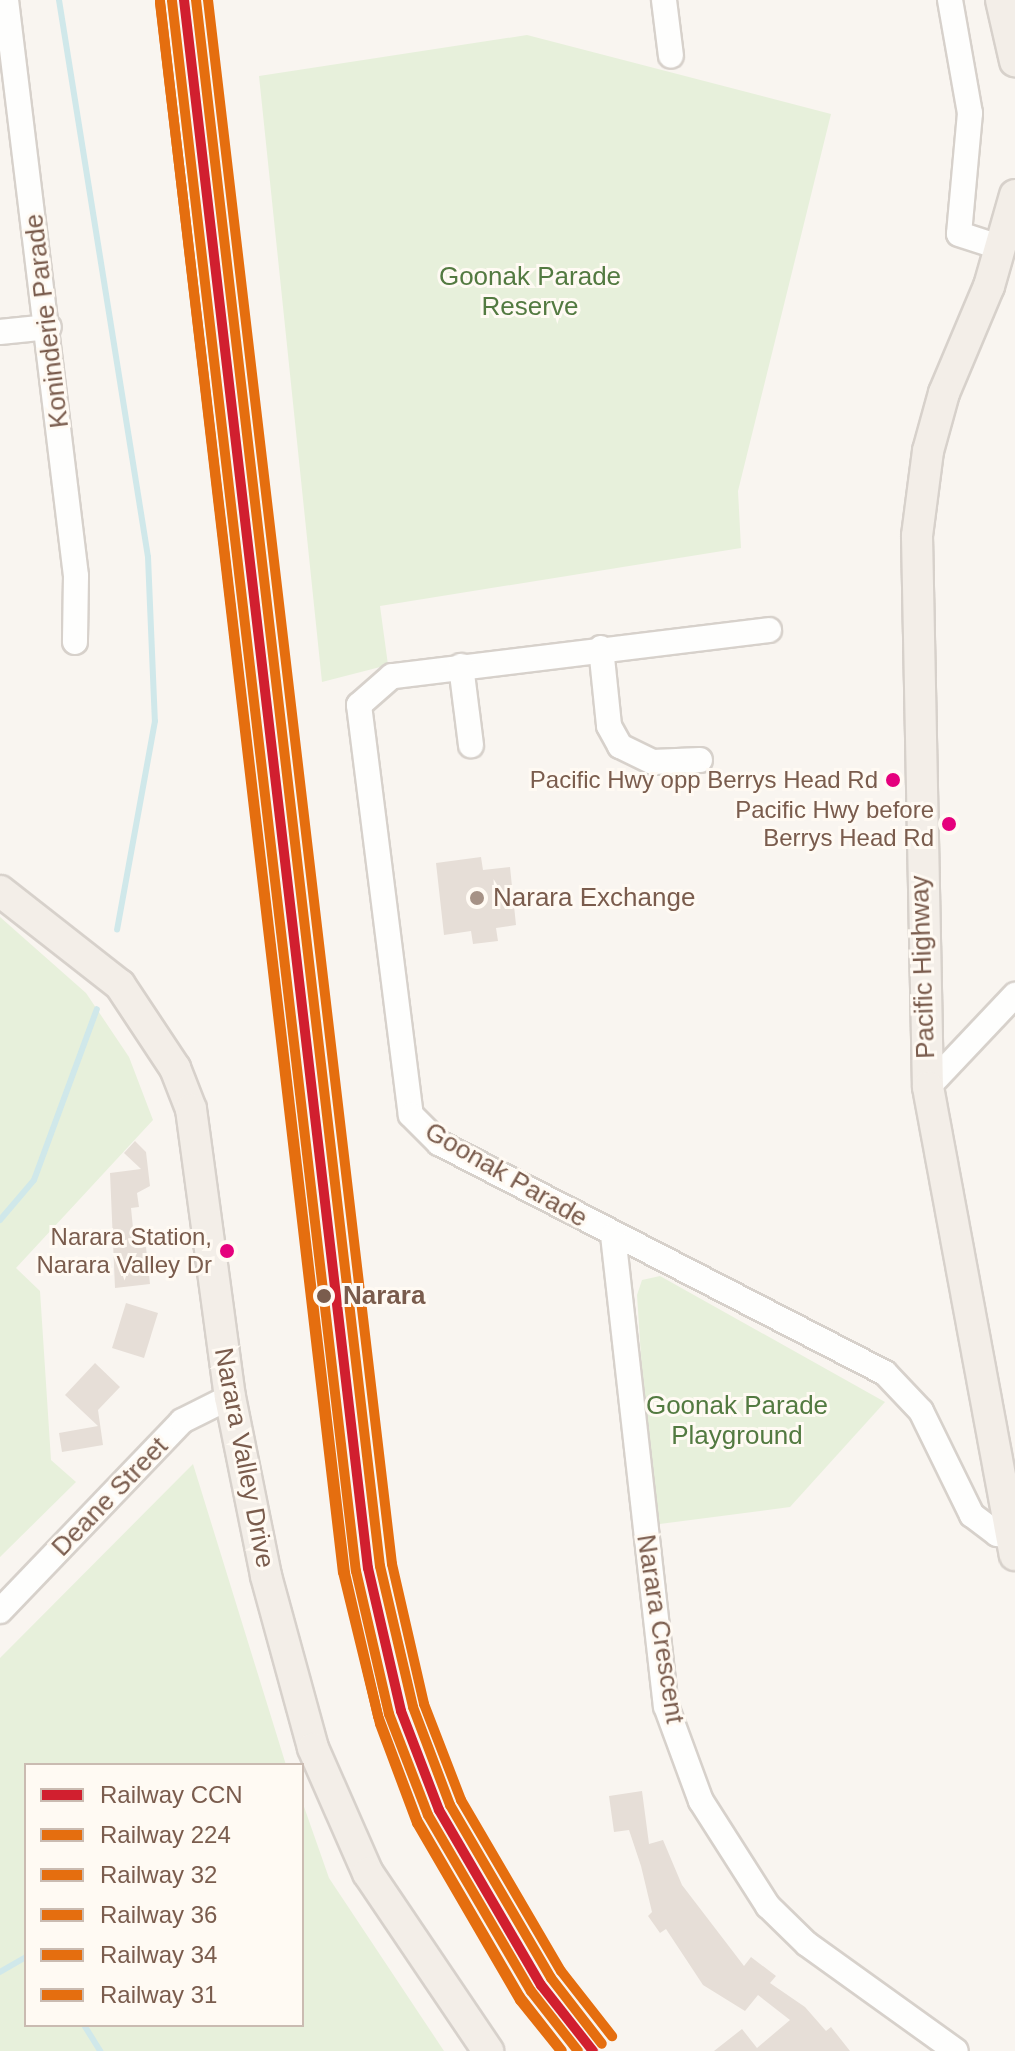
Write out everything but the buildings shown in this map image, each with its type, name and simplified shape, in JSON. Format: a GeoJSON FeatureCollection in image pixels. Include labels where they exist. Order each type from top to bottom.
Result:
{"type":"FeatureCollection","features":[{"type":"Feature","properties":{"kind":"main road"},"geometry":{"type":"LineString","coordinates":[[1001,0],[1015,61]]}},
{"type":"Feature","properties":{"kind":"main road","name":"Pacific Highway"},"geometry":{"type":"LineString","coordinates":[[1013,1543],[928,1087],[917,509],[944,393],[1002,248],[1015,195]]}},
{"type":"Feature","properties":{"kind":"main road","name":"Narara Valley Drive"},"geometry":{"type":"LineString","coordinates":[[0,891],[120,985],[155,1028],[175,1068],[191,1109],[230,1397],[266,1576],[313,1748],[368,1873],[488,2051]]}},
{"type":"Feature","properties":{"kind":"street","name":"Koninderie Parade"},"geometry":{"type":"LineString","coordinates":[[6,0],[49,327],[76,576],[75,642]]}},
{"type":"Feature","properties":{"kind":"street"},"geometry":{"type":"LineString","coordinates":[[664,0],[671,56]]}},
{"type":"Feature","properties":{"kind":"street"},"geometry":{"type":"LineString","coordinates":[[950,0],[970,113],[959,234],[1002,248]]}},
{"type":"Feature","properties":{"kind":"street"},"geometry":{"type":"LineString","coordinates":[[0,332],[49,327]]}},
{"type":"Feature","properties":{"kind":"street","name":"Goonak Parade"},"geometry":{"type":"LineString","coordinates":[[769,630],[601,648],[392,676],[359,705],[411,1115],[439,1143],[885,1373],[921,1411],[972,1515],[1013,1543]]}},
{"type":"Feature","properties":{"kind":"street"},"geometry":{"type":"LineString","coordinates":[[601,648],[609,726],[620,746],[653,762],[700,760]]}},
{"type":"Feature","properties":{"kind":"street"},"geometry":{"type":"LineString","coordinates":[[461,666],[471,745]]}},
{"type":"Feature","properties":{"kind":"street"},"geometry":{"type":"LineString","coordinates":[[928,1087],[1015,995]]}},
{"type":"Feature","properties":{"kind":"street","name":"Narara Crescent"},"geometry":{"type":"LineString","coordinates":[[613,1235],[666,1706],[701,1801],[768,1906],[807,1944],[956,2051]]}},
{"type":"Feature","properties":{"kind":"street","name":"Deane Street"},"geometry":{"type":"LineString","coordinates":[[0,1611],[182,1421],[230,1397]]}},
{"type":"Feature","properties":{"kind":"green space","name":"Goonak Parade Reserve"},"geometry":{"type":"Polygon","coordinates":[[[527,35],[831,114],[738,491],[741,548],[380,606],[388,665],[322,682],[259,76],[527,35]]]}},
{"type":"Feature","properties":{"kind":"green space"},"geometry":{"type":"Polygon","coordinates":[[[0,917],[86,993],[129,1057],[153,1120],[16,1268],[40,1291],[51,1460],[76,1482],[0,1557],[0,917]]]}},
{"type":"Feature","properties":{"kind":"green space","name":"Goonak Parade Playground"},"geometry":{"type":"Polygon","coordinates":[[[660,1276],[885,1402],[790,1507],[652,1525],[637,1295],[642,1280],[660,1276]]]}},
{"type":"Feature","properties":{"kind":"green space"},"geometry":{"type":"Polygon","coordinates":[[[193,1464],[285,1763],[24,1763],[24,2027],[304,2027],[304,1807],[329,1878],[444,2051],[0,2051],[0,1658],[193,1464]]]}},
{"type":"Feature","properties":{"kind":"waterway"},"geometry":{"type":"LineString","coordinates":[[59,0],[148,557],[155,721],[117,930]]}},
{"type":"Feature","properties":{"kind":"waterway"},"geometry":{"type":"LineString","coordinates":[[0,1220],[34,1180],[97,1009]]}},
{"type":"Feature","properties":{"kind":"waterway"},"geometry":{"type":"LineString","coordinates":[[0,1972],[24,1958]]}},
{"type":"Feature","properties":{"kind":"waterway"},"geometry":{"type":"LineString","coordinates":[[85,2027],[100,2051]]}},
{"type":"Feature","properties":{"kind":"rail line","name":"CCN"},"geometry":{"type":"LineString","coordinates":[[184,0],[368,1568],[401,1711],[439,1810],[541,1985],[593,2051]]}},
{"type":"Feature","properties":{"kind":"rail line","name":"32"},"geometry":{"type":"LineString","coordinates":[[196,0],[380,1566],[413,1707],[450,1805],[551,1978],[602,2044]]}},
{"type":"Feature","properties":{"kind":"rail line","name":"34"},"geometry":{"type":"LineString","coordinates":[[208,0],[392,1564],[424,1704],[461,1800],[561,1971],[612,2036]]}},
{"type":"Feature","properties":{"kind":"rail line","name":"31"},"geometry":{"type":"LineString","coordinates":[[160,1],[343,1572],[380,1724],[417,1823],[520,2000],[561,2051]]}},
{"type":"Feature","properties":{"kind":"rail line","name":"224"},"geometry":{"type":"LineString","coordinates":[[172,1],[356,1571],[389,1714],[428,1815],[531,1991],[578,2051]]}},
{"type":"Feature","properties":{"kind":"rail line","name":"36"},"geometry":{"type":"LineString","coordinates":[[160,3],[345,1573],[378,1716],[417,1820],[520,1997],[562,2051]]}},
{"type":"Feature","properties":{"kind":"place","name":"Pacific Hwy opp Berrys Head Rd"},"geometry":{"type":"Point","coordinates":[893,780]}},
{"type":"Feature","properties":{"kind":"place","name":"Pacific Hwy before Berrys Head Rd"},"geometry":{"type":"Point","coordinates":[949,824]}},
{"type":"Feature","properties":{"kind":"place","name":"Narara Exchange"},"geometry":{"type":"Point","coordinates":[477,898]}},
{"type":"Feature","properties":{"kind":"place","name":"Narara Station, Narara Valley Dr"},"geometry":{"type":"Point","coordinates":[227,1251]}},
{"type":"Feature","properties":{"kind":"place","name":"Narara"},"geometry":{"type":"Point","coordinates":[324,1296]}}]}
